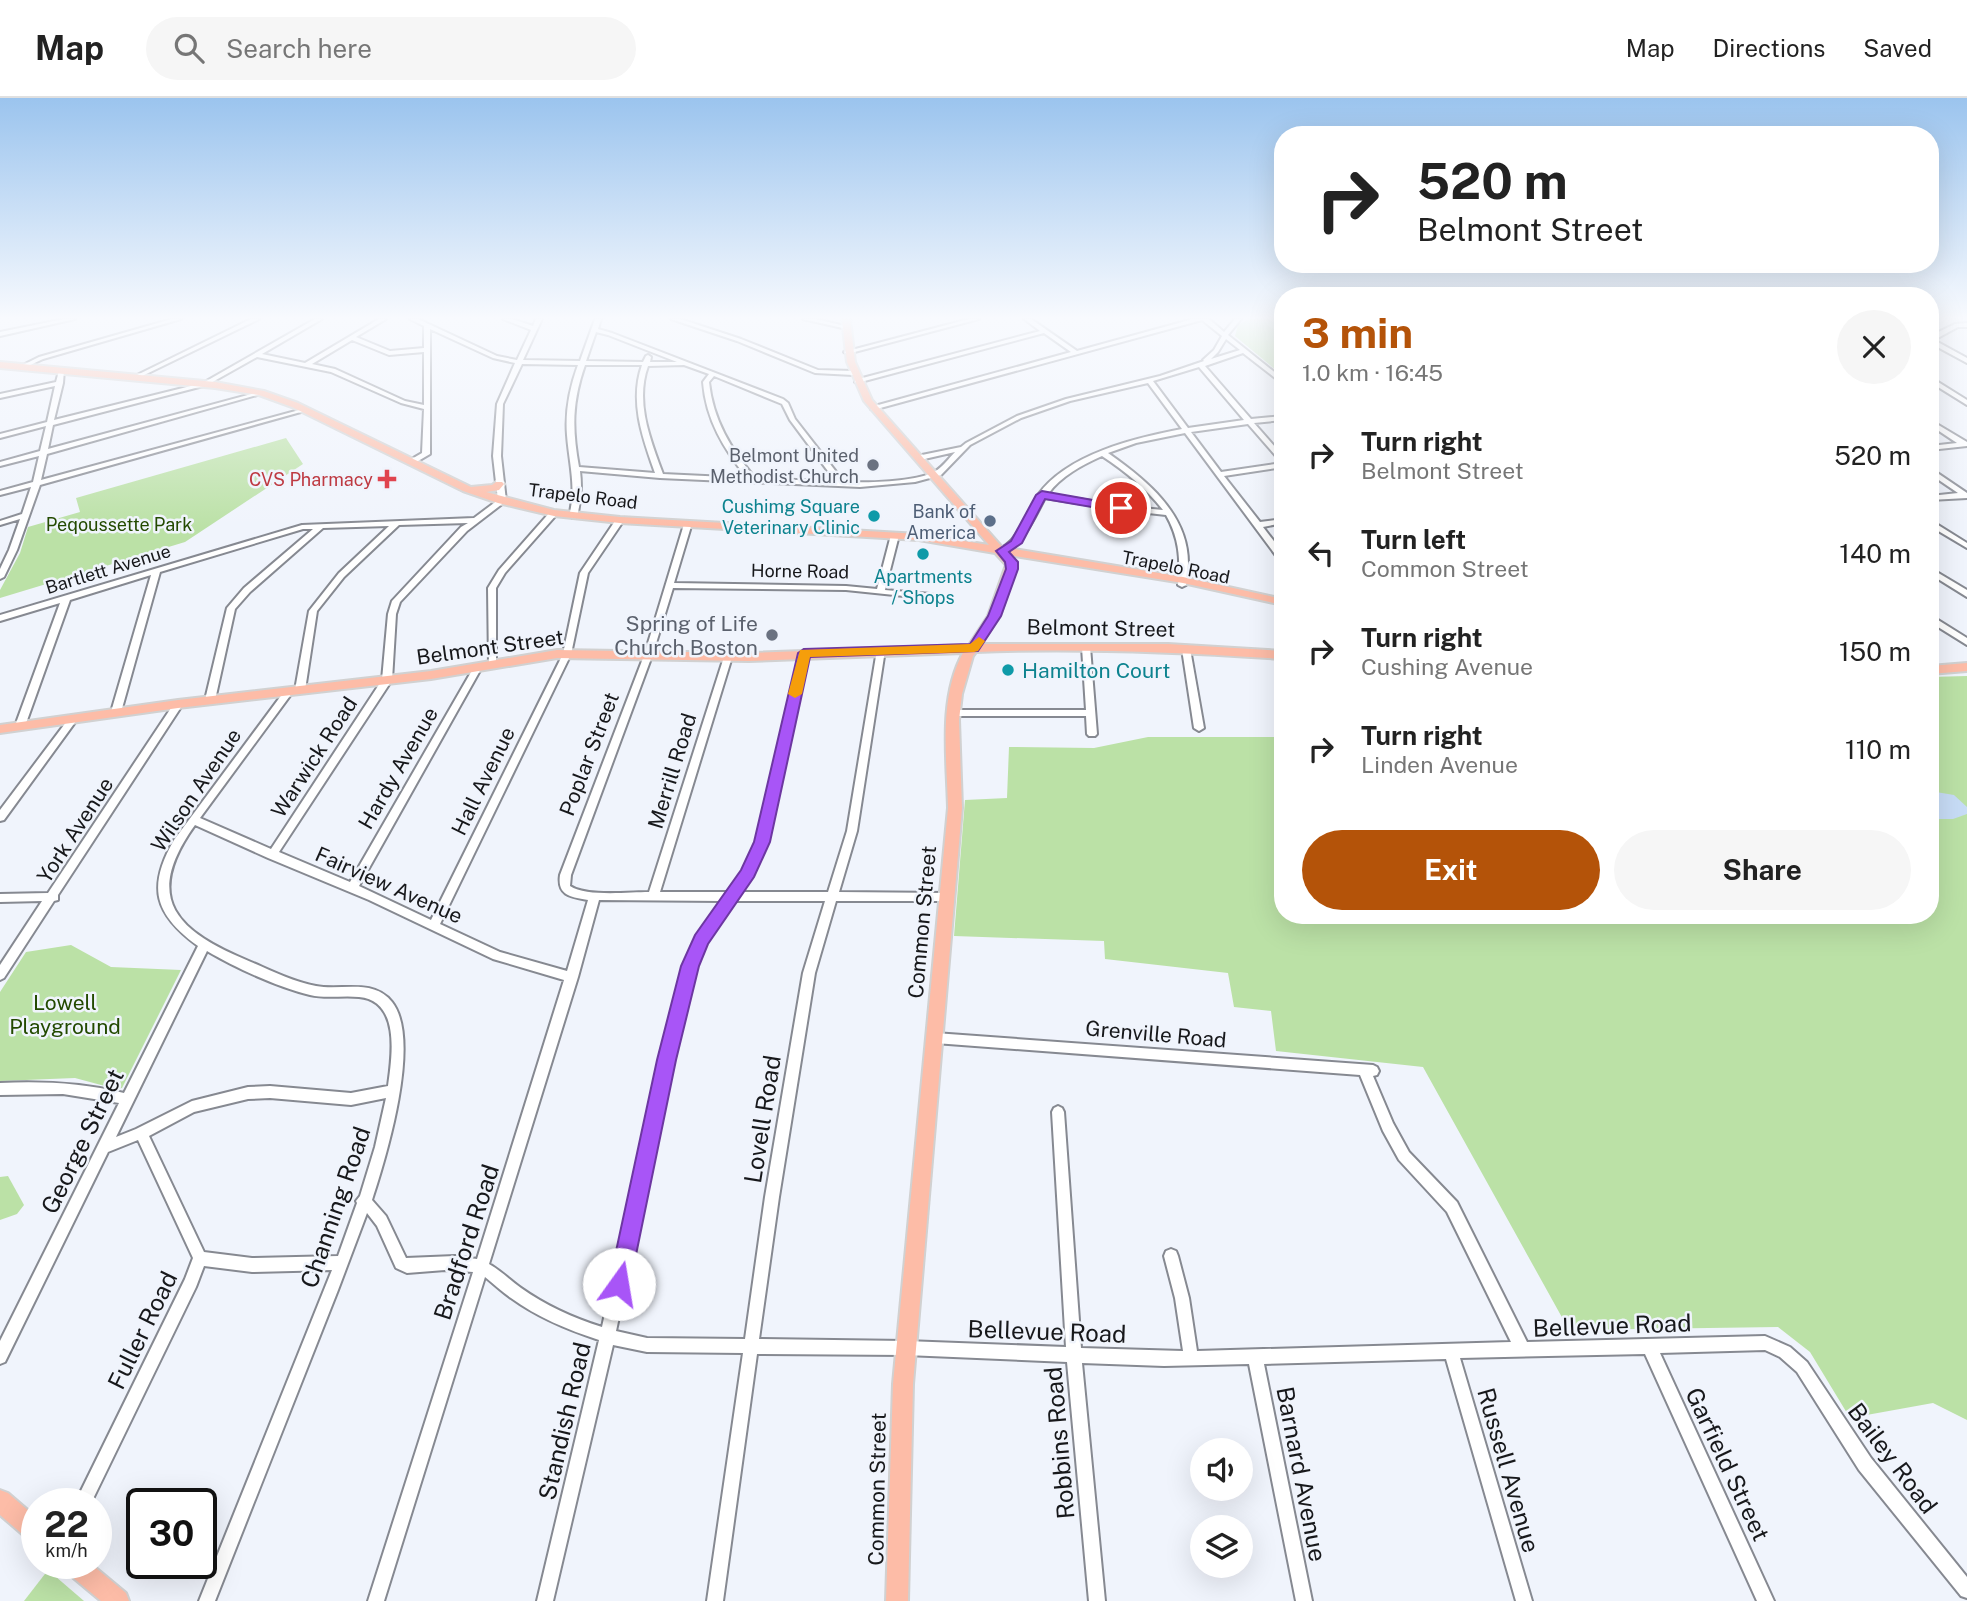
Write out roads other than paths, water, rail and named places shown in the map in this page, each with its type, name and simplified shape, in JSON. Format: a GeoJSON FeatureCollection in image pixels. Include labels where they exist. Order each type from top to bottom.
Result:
{"type":"FeatureCollection","features":[{"type":"Feature","properties":{"kind":"main road","name":"Trapelo Road"},"geometry":{"type":"LineString","coordinates":[[237,389],[261,393],[304,410],[473,491],[502,502],[554,513],[620,520],[850,531],[951,542],[1078,567],[1183,583],[1274,603]]}},
{"type":"Feature","properties":{"kind":"main road"},"geometry":{"type":"LineString","coordinates":[[862,389],[873,408],[1002,551]]}},
{"type":"Feature","properties":{"kind":"main road"},"geometry":{"type":"LineString","coordinates":[[473,491],[492,489],[499,484]]}},
{"type":"Feature","properties":{"kind":"main road"},"geometry":{"type":"LineString","coordinates":[[951,542],[973,537],[978,531],[977,524]]}},
{"type":"Feature","properties":{"kind":"main road","name":"Common Street"},"geometry":{"type":"LineString","coordinates":[[897,1601],[899,1438],[955,795],[954,713],[962,674],[994,616],[1012,569],[1012,562],[1002,551]]}},
{"type":"Feature","properties":{"kind":"main road","name":"Belmont Street"},"geometry":{"type":"LineString","coordinates":[[0,729],[178,704],[387,680],[567,654],[728,657],[881,650],[1086,647],[1186,649],[1274,655]]}},
{"type":"Feature","properties":{"kind":"main road"},"geometry":{"type":"LineString","coordinates":[[1939,669],[1967,667]]}},
{"type":"Feature","properties":{"kind":"main road"},"geometry":{"type":"LineString","coordinates":[[0,1500],[21,1518]]}},
{"type":"Feature","properties":{"kind":"main road"},"geometry":{"type":"LineString","coordinates":[[92,1579],[118,1601]]}},
{"type":"Feature","properties":{"kind":"street"},"geometry":{"type":"LineString","coordinates":[[0,396],[32,389]]}},
{"type":"Feature","properties":{"kind":"street"},"geometry":{"type":"LineString","coordinates":[[0,577],[13,550],[36,484],[59,389]]}},
{"type":"Feature","properties":{"kind":"street"},"geometry":{"type":"LineString","coordinates":[[0,436],[185,389]]}},
{"type":"Feature","properties":{"kind":"street"},"geometry":{"type":"LineString","coordinates":[[375,389],[403,402],[426,408]]}},
{"type":"Feature","properties":{"kind":"street"},"geometry":{"type":"LineString","coordinates":[[413,462],[426,454],[426,389]]}},
{"type":"Feature","properties":{"kind":"street"},"geometry":{"type":"LineString","coordinates":[[387,680],[392,614],[396,601],[474,520],[502,502],[497,456],[500,404],[506,389]]}},
{"type":"Feature","properties":{"kind":"street"},"geometry":{"type":"LineString","coordinates":[[572,516],[578,503],[577,468],[569,420],[575,389]]}},
{"type":"Feature","properties":{"kind":"street"},"geometry":{"type":"LineString","coordinates":[[640,389],[642,427],[660,476]]}},
{"type":"Feature","properties":{"kind":"street"},"geometry":{"type":"LineString","coordinates":[[706,389],[714,422],[722,439],[753,480]]}},
{"type":"Feature","properties":{"kind":"street"},"geometry":{"type":"LineString","coordinates":[[752,389],[785,403],[792,419],[842,484]]}},
{"type":"Feature","properties":{"kind":"street"},"geometry":{"type":"LineString","coordinates":[[873,408],[941,389]]}},
{"type":"Feature","properties":{"kind":"street"},"geometry":{"type":"LineString","coordinates":[[920,458],[963,447],[1027,414],[1112,389]]}},
{"type":"Feature","properties":{"kind":"street"},"geometry":{"type":"LineString","coordinates":[[1156,389],[1274,547]]}},
{"type":"Feature","properties":{"kind":"street"},"geometry":{"type":"LineString","coordinates":[[1222,389],[1274,452]]}},
{"type":"Feature","properties":{"kind":"street"},"geometry":{"type":"LineString","coordinates":[[1946,389],[1967,402]]}},
{"type":"Feature","properties":{"kind":"street"},"geometry":{"type":"LineString","coordinates":[[0,464],[261,393]]}},
{"type":"Feature","properties":{"kind":"street"},"geometry":{"type":"LineString","coordinates":[[0,493],[304,410]]}},
{"type":"Feature","properties":{"kind":"street"},"geometry":{"type":"LineString","coordinates":[[1002,551],[1016,543],[1042,495],[1068,471],[1103,453],[1188,432],[1274,419]]}},
{"type":"Feature","properties":{"kind":"street"},"geometry":{"type":"LineString","coordinates":[[1939,428],[1965,444]]}},
{"type":"Feature","properties":{"kind":"street"},"geometry":{"type":"LineString","coordinates":[[1939,447],[1965,444]]}},
{"type":"Feature","properties":{"kind":"street"},"geometry":{"type":"LineString","coordinates":[[577,468],[660,476],[883,484],[935,475],[943,470],[963,447]]}},
{"type":"Feature","properties":{"kind":"street"},"geometry":{"type":"LineString","coordinates":[[1103,453],[1141,481],[1168,513],[1185,551],[1183,583]]}},
{"type":"Feature","properties":{"kind":"street"},"geometry":{"type":"LineString","coordinates":[[1221,474],[1274,465]]}},
{"type":"Feature","properties":{"kind":"street"},"geometry":{"type":"LineString","coordinates":[[1939,476],[1967,495]]}},
{"type":"Feature","properties":{"kind":"street"},"geometry":{"type":"LineString","coordinates":[[1042,495],[1168,513]]}},
{"type":"Feature","properties":{"kind":"street"},"geometry":{"type":"LineString","coordinates":[[1939,497],[1967,495]]}},
{"type":"Feature","properties":{"kind":"street"},"geometry":{"type":"LineString","coordinates":[[492,664],[492,588],[502,572],[554,513]]}},
{"type":"Feature","properties":{"kind":"street"},"geometry":{"type":"LineString","coordinates":[[0,523],[26,515]]}},
{"type":"Feature","properties":{"kind":"street","name":"Bartlett Avenue"},"geometry":{"type":"LineString","coordinates":[[0,618],[294,529],[322,525],[474,520]]}},
{"type":"Feature","properties":{"kind":"street","name":"Hall Avenue"},"geometry":{"type":"LineString","coordinates":[[434,925],[567,654],[581,580],[620,520]]}},
{"type":"Feature","properties":{"kind":"street"},"geometry":{"type":"LineString","coordinates":[[295,691],[313,611],[359,558],[398,522]]}},
{"type":"Feature","properties":{"kind":"street"},"geometry":{"type":"LineString","coordinates":[[1258,525],[1274,522]]}},
{"type":"Feature","properties":{"kind":"street","name":"Poplar Street"},"geometry":{"type":"LineString","coordinates":[[595,896],[571,893],[564,887],[563,880],[648,654],[688,523]]}},
{"type":"Feature","properties":{"kind":"street"},"geometry":{"type":"LineString","coordinates":[[210,700],[231,608],[247,590],[322,525]]}},
{"type":"Feature","properties":{"kind":"street"},"geometry":{"type":"LineString","coordinates":[[1939,528],[1967,546]]}},
{"type":"Feature","properties":{"kind":"street"},"geometry":{"type":"LineString","coordinates":[[881,591],[895,535]]}},
{"type":"Feature","properties":{"kind":"street"},"geometry":{"type":"LineString","coordinates":[[0,554],[13,550]]}},
{"type":"Feature","properties":{"kind":"street"},"geometry":{"type":"LineString","coordinates":[[116,712],[158,570]]}},
{"type":"Feature","properties":{"kind":"street"},"geometry":{"type":"LineString","coordinates":[[1939,576],[1967,594]]}},
{"type":"Feature","properties":{"kind":"street","name":"Horne Road"},"geometry":{"type":"LineString","coordinates":[[669,585],[881,591],[930,597]]}},
{"type":"Feature","properties":{"kind":"street"},"geometry":{"type":"LineString","coordinates":[[20,726],[66,598]]}},
{"type":"Feature","properties":{"kind":"street"},"geometry":{"type":"LineString","coordinates":[[1939,624],[1967,642]]}},
{"type":"Feature","properties":{"kind":"street"},"geometry":{"type":"LineString","coordinates":[[1086,647],[1092,734]]}},
{"type":"Feature","properties":{"kind":"street"},"geometry":{"type":"LineString","coordinates":[[1186,649],[1199,728]]}},
{"type":"Feature","properties":{"kind":"street","name":"Lovell Road"},"geometry":{"type":"LineString","coordinates":[[715,1601],[772,1197],[809,973],[852,831],[881,650]]}},
{"type":"Feature","properties":{"kind":"street","name":"Standish Road"},"geometry":{"type":"LineString","coordinates":[[545,1601],[690,966],[701,940],[748,873],[762,842],[804,653]]}},
{"type":"Feature","properties":{"kind":"street","name":"Merrill Road"},"geometry":{"type":"LineString","coordinates":[[653,896],[728,657]]}},
{"type":"Feature","properties":{"kind":"street","name":"Hardy Avenue"},"geometry":{"type":"LineString","coordinates":[[352,888],[478,667]]}},
{"type":"Feature","properties":{"kind":"street","name":"Warwick Road"},"geometry":{"type":"LineString","coordinates":[[272,855],[387,680]]}},
{"type":"Feature","properties":{"kind":"street","name":"Wilson Avenue"},"geometry":{"type":"LineString","coordinates":[[204,945],[179,925],[168,911],[162,894],[162,879],[169,858],[194,820],[295,691]]}},
{"type":"Feature","properties":{"kind":"street","name":"York Avenue"},"geometry":{"type":"LineString","coordinates":[[0,975],[54,897],[178,704]]}},
{"type":"Feature","properties":{"kind":"street"},"geometry":{"type":"LineString","coordinates":[[954,713],[1090,713]]}},
{"type":"Feature","properties":{"kind":"street"},"geometry":{"type":"LineString","coordinates":[[0,817],[73,719]]}},
{"type":"Feature","properties":{"kind":"street","name":"Fairview Avenue"},"geometry":{"type":"LineString","coordinates":[[194,820],[352,888],[497,956],[572,978]]}},
{"type":"Feature","properties":{"kind":"street"},"geometry":{"type":"LineString","coordinates":[[595,896],[946,897]]}},
{"type":"Feature","properties":{"kind":"street","name":"Bradford Road"},"geometry":{"type":"LineString","coordinates":[[376,1601],[482,1268],[595,896]]}},
{"type":"Feature","properties":{"kind":"street"},"geometry":{"type":"LineString","coordinates":[[0,898],[54,897]]}},
{"type":"Feature","properties":{"kind":"street","name":"Channing Road"},"geometry":{"type":"LineString","coordinates":[[204,945],[309,990],[323,993],[354,990],[373,995],[388,1005],[395,1023],[397,1046],[394,1091],[386,1130],[342,1263],[207,1601]]}},
{"type":"Feature","properties":{"kind":"street","name":"George Street"},"geometry":{"type":"LineString","coordinates":[[0,1357],[204,945]]}},
{"type":"Feature","properties":{"kind":"street","name":"Grenville Road"},"geometry":{"type":"LineString","coordinates":[[935,1038],[1369,1071],[1388,1127],[1404,1156],[1452,1207],[1523,1350]]}},
{"type":"Feature","properties":{"kind":"street"},"geometry":{"type":"LineString","coordinates":[[0,1089],[53,1086],[86,1089],[126,1099]]}},
{"type":"Feature","properties":{"kind":"street"},"geometry":{"type":"LineString","coordinates":[[106,1147],[192,1107],[248,1093],[270,1092],[351,1099],[394,1091]]}},
{"type":"Feature","properties":{"kind":"street","name":"Robbins Road"},"geometry":{"type":"LineString","coordinates":[[1058,1112],[1074,1355],[1097,1601]]}},
{"type":"Feature","properties":{"kind":"street","name":"Fuller Road"},"geometry":{"type":"LineString","coordinates":[[90,1488],[191,1282],[200,1258],[141,1133]]}},
{"type":"Feature","properties":{"kind":"street","name":"Bellevue Road"},"geometry":{"type":"LineString","coordinates":[[363,1201],[376,1209],[401,1263],[407,1266],[462,1263],[482,1268],[522,1297],[607,1338],[648,1345],[906,1348],[1191,1358],[1765,1343],[1785,1352]]}},
{"type":"Feature","properties":{"kind":"street"},"geometry":{"type":"LineString","coordinates":[[1171,1256],[1182,1298],[1191,1358]]}},
{"type":"Feature","properties":{"kind":"street"},"geometry":{"type":"LineString","coordinates":[[200,1258],[223,1264],[276,1266],[342,1263]]}},
{"type":"Feature","properties":{"kind":"street","name":"Garfield Street"},"geometry":{"type":"LineString","coordinates":[[1649,1346],[1766,1601]]}},
{"type":"Feature","properties":{"kind":"street","name":"Russell Avenue"},"geometry":{"type":"LineString","coordinates":[[1451,1352],[1524,1601]]}},
{"type":"Feature","properties":{"kind":"street","name":"Bailey Road"},"geometry":{"type":"LineString","coordinates":[[1785,1352],[1802,1367],[1865,1464],[1967,1590]]}},
{"type":"Feature","properties":{"kind":"street","name":"Barnard Avenue"},"geometry":{"type":"LineString","coordinates":[[1255,1356],[1304,1601]]}},
{"type":"Feature","properties":{"kind":"water"},"geometry":{"type":"Polygon","coordinates":[[[1939,792],[1954,795],[1967,807],[1967,814],[1953,819],[1939,819],[1939,792]]]}},
{"type":"Feature","properties":{"kind":"place","name":"Belmont United Methodist Church"},"geometry":{"type":"Point","coordinates":[873,465]}},
{"type":"Feature","properties":{"kind":"place","name":"CVS Pharmacy"},"geometry":{"type":"Point","coordinates":[387,479]}},
{"type":"Feature","properties":{"kind":"place","name":"Cushimg Square Veterinary Clinic"},"geometry":{"type":"Point","coordinates":[874,516]}},
{"type":"Feature","properties":{"kind":"place","name":"Bank of America"},"geometry":{"type":"Point","coordinates":[990,521]}},
{"type":"Feature","properties":{"kind":"place","name":"Apartments / Shops"},"geometry":{"type":"Point","coordinates":[923,554]}},
{"type":"Feature","properties":{"kind":"place","name":"Spring of Life Church Boston"},"geometry":{"type":"Point","coordinates":[772,635]}},
{"type":"Feature","properties":{"kind":"place","name":"Hamilton Court"},"geometry":{"type":"Point","coordinates":[1008,670]}},
{"type":"Feature","properties":{"kind":"park label","name":"Peqoussette Park"},"geometry":{"type":"Point","coordinates":[119,524]}},
{"type":"Feature","properties":{"kind":"park label","name":"Lowell Playground"},"geometry":{"type":"Point","coordinates":[65,1014]}}]}
